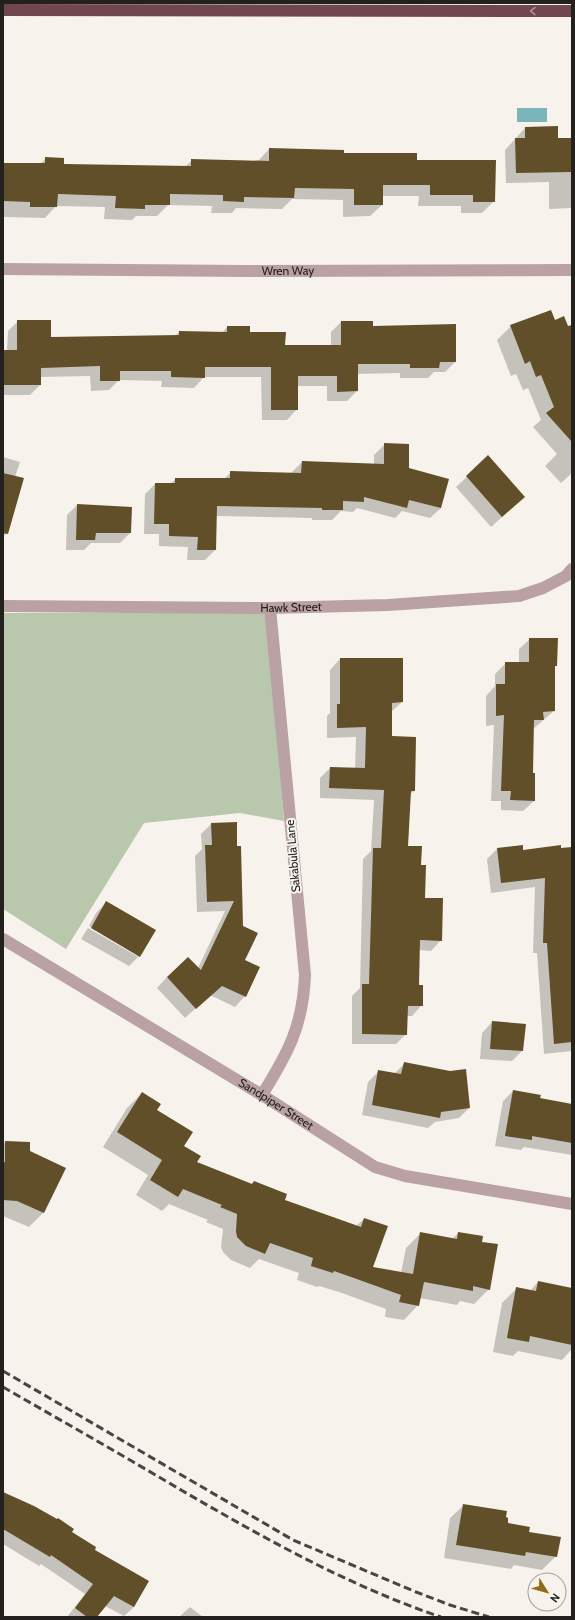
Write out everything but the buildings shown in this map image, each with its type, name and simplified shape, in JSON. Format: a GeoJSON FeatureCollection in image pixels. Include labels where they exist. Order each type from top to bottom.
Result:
{"type":"FeatureCollection","features":[{"type":"Feature","properties":{"kind":"highway"},"geometry":{"type":"LineString","coordinates":[[3,10],[572,11]]}},
{"type":"Feature","properties":{"kind":"street","name":"Wren Way"},"geometry":{"type":"LineString","coordinates":[[3,269],[238,271],[572,270]]}},
{"type":"Feature","properties":{"kind":"street","name":"Hawk Street"},"geometry":{"type":"LineString","coordinates":[[3,606],[270,608],[388,605],[519,596],[543,588],[570,576]]}},
{"type":"Feature","properties":{"kind":"street","name":"Sakabula Lane"},"geometry":{"type":"LineString","coordinates":[[262,1095],[282,1062],[301,1017],[305,975],[270,608]]}},
{"type":"Feature","properties":{"kind":"street","name":"Sandpiper Street"},"geometry":{"type":"LineString","coordinates":[[3,939],[262,1095],[381,1170],[405,1176],[572,1204]]}},
{"type":"Feature","properties":{"kind":"green space"},"geometry":{"type":"Polygon","coordinates":[[[3,613],[267,613],[284,821],[240,813],[144,823],[66,949],[3,909],[3,613]]]}},
{"type":"Feature","properties":{"kind":"water"},"geometry":{"type":"Polygon","coordinates":[[[517,108],[547,108],[547,122],[517,122],[517,108]]]}},
{"type":"Feature","properties":{"kind":"railway"},"geometry":{"type":"LineString","coordinates":[[3,1371],[293,1540],[416,1592],[450,1605],[489,1617]]}},
{"type":"Feature","properties":{"kind":"railway"},"geometry":{"type":"LineString","coordinates":[[3,1387],[275,1543],[373,1591],[441,1617]]}}]}
